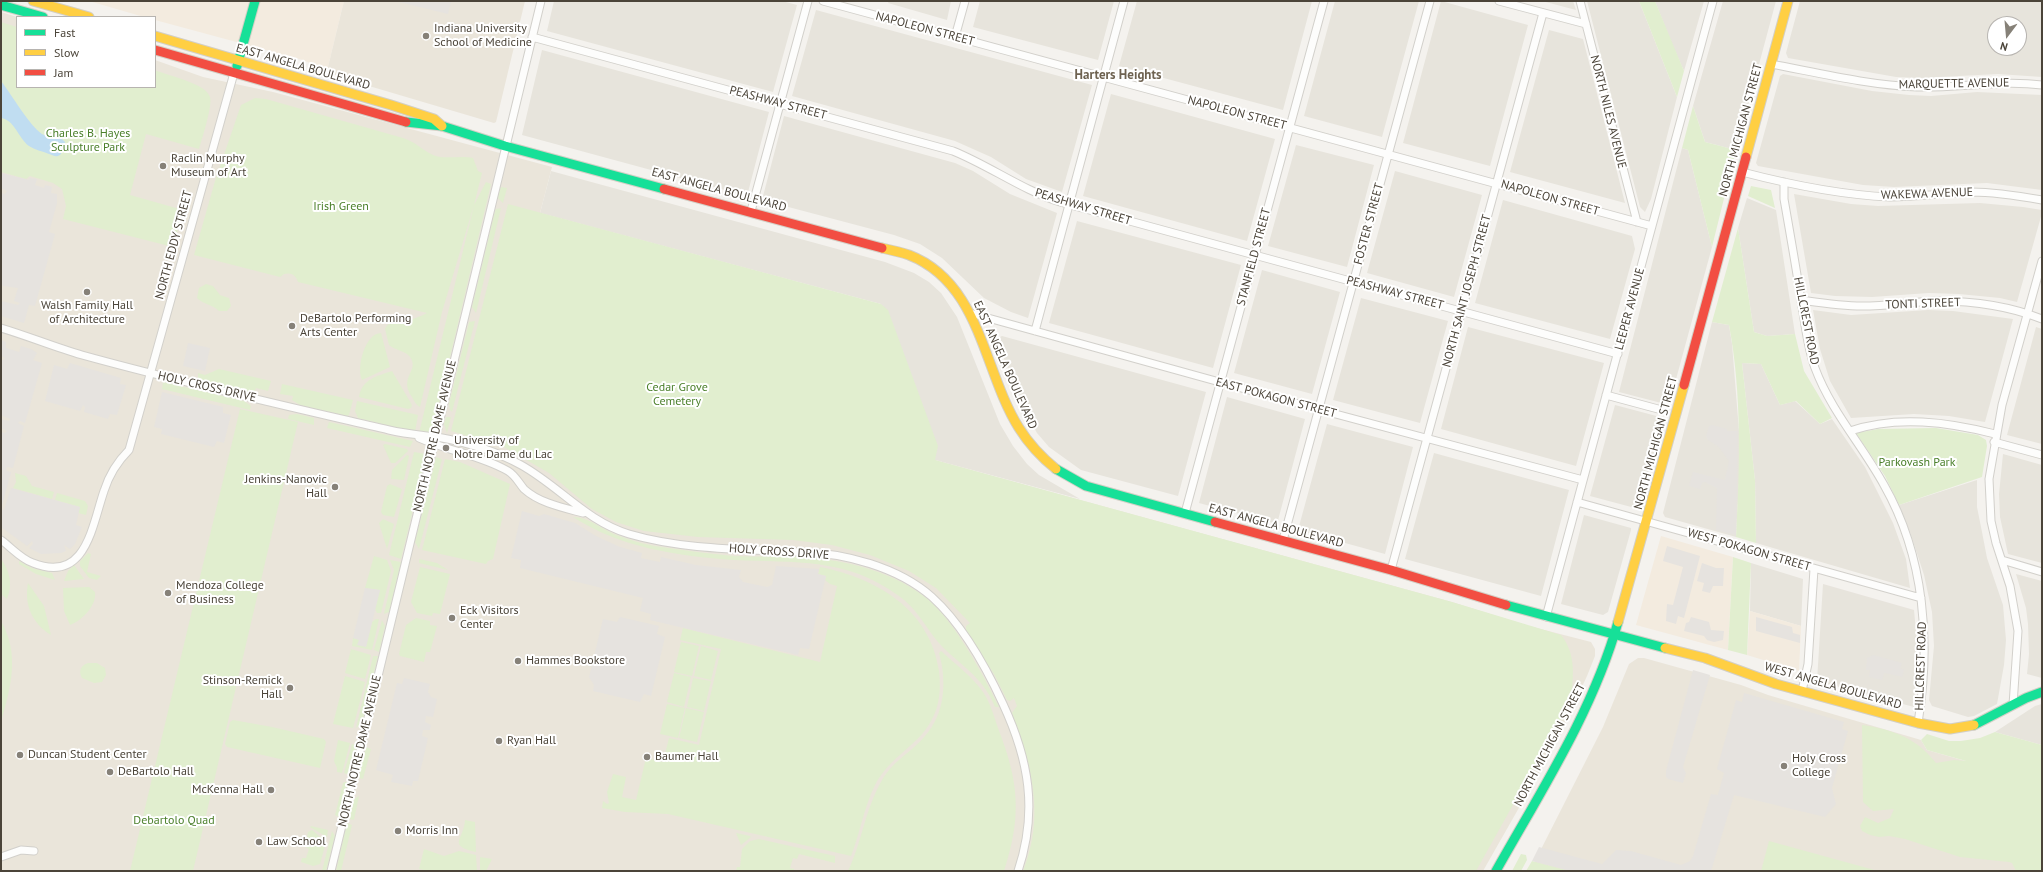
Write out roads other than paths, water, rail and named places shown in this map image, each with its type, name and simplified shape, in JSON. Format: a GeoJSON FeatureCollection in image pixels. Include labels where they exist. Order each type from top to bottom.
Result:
{"type":"FeatureCollection","features":[{"type":"Feature","properties":{"kind":"main road"},"geometry":{"type":"LineString","coordinates":[[33,1],[86,16]]}},
{"type":"Feature","properties":{"kind":"main road","name":"NORTH EDDY STREET"},"geometry":{"type":"LineString","coordinates":[[234,73],[255,1]]}},
{"type":"Feature","properties":{"kind":"main road","name":"NORTH MICHIGAN STREET"},"geometry":{"type":"LineString","coordinates":[[1496,871],[1584,712],[1615,635],[1648,521],[1788,1]]}},
{"type":"Feature","properties":{"kind":"main road"},"geometry":{"type":"LineString","coordinates":[[1,5],[40,16]]}},
{"type":"Feature","properties":{"kind":"main road","name":"EAST ANGELA BOULEVARD"},"geometry":{"type":"LineString","coordinates":[[156,36],[427,116],[434,119],[442,126]]}},
{"type":"Feature","properties":{"kind":"main road","name":"EAST ANGELA BOULEVARD"},"geometry":{"type":"LineString","coordinates":[[156,50],[405,122],[442,126],[505,146],[751,211],[909,255],[924,262],[942,276],[959,295],[970,313],[1017,428],[1040,457],[1064,475],[1086,486],[1391,570],[1546,617],[1615,635]]}},
{"type":"Feature","properties":{"kind":"main road","name":"WEST ANGELA BOULEVARD"},"geometry":{"type":"LineString","coordinates":[[1615,635],[1705,658],[1802,691],[1918,723],[1950,729],[1980,723],[2013,705],[2042,692]]}},
{"type":"Feature","properties":{"kind":"street","name":"NORTH NOTRE DAME AVENUE"},"geometry":{"type":"LineString","coordinates":[[331,871],[541,1]]}},
{"type":"Feature","properties":{"kind":"street"},"geometry":{"type":"LineString","coordinates":[[751,211],[808,1]]}},
{"type":"Feature","properties":{"kind":"street","name":"NAPOLEON STREET"},"geometry":{"type":"LineString","coordinates":[[822,1],[1652,226]]}},
{"type":"Feature","properties":{"kind":"street"},"geometry":{"type":"LineString","coordinates":[[955,37],[965,1]]}},
{"type":"Feature","properties":{"kind":"street"},"geometry":{"type":"LineString","coordinates":[[1035,332],[1124,1]]}},
{"type":"Feature","properties":{"kind":"street","name":"STANFIELD STREET"},"geometry":{"type":"LineString","coordinates":[[1185,513],[1324,1]]}},
{"type":"Feature","properties":{"kind":"street","name":"FOSTER STREET"},"geometry":{"type":"LineString","coordinates":[[1284,540],[1430,1]]}},
{"type":"Feature","properties":{"kind":"street"},"geometry":{"type":"LineString","coordinates":[[1499,1],[1586,24]]}},
{"type":"Feature","properties":{"kind":"street","name":"NORTH NILES AVENUE"},"geometry":{"type":"LineString","coordinates":[[1580,1],[1637,222]]}},
{"type":"Feature","properties":{"kind":"street","name":"LEEPER AVENUE"},"geometry":{"type":"LineString","coordinates":[[1546,617],[1713,1]]}},
{"type":"Feature","properties":{"kind":"street","name":"NORTH SAINT JOSEPH STREET"},"geometry":{"type":"LineString","coordinates":[[1391,570],[1542,13]]}},
{"type":"Feature","properties":{"kind":"street","name":"PEASHWAY STREET"},"geometry":{"type":"LineString","coordinates":[[532,37],[953,151],[977,161],[1024,188],[1069,205],[1618,354]]}},
{"type":"Feature","properties":{"kind":"street","name":"MARQUETTE AVENUE"},"geometry":{"type":"LineString","coordinates":[[1772,64],[1866,81],[1908,86],[2010,82],[2042,85]]}},
{"type":"Feature","properties":{"kind":"street","name":"NORTH EDDY STREET"},"geometry":{"type":"LineString","coordinates":[[1,540],[25,559],[42,566],[56,568],[74,560],[82,554],[90,540],[109,478],[129,450],[234,73]]}},
{"type":"Feature","properties":{"kind":"street","name":"WAKEWA AVENUE"},"geometry":{"type":"LineString","coordinates":[[1742,172],[1784,182],[1872,196],[1902,197],[1974,192],[1999,193],[2042,200]]}},
{"type":"Feature","properties":{"kind":"street","name":"HILLCREST ROAD"},"geometry":{"type":"LineString","coordinates":[[1784,182],[1784,199],[1808,341],[1815,367],[1826,395],[1865,452],[1895,505],[1914,561],[1922,598],[1924,645],[1918,723]]}},
{"type":"Feature","properties":{"kind":"street"},"geometry":{"type":"LineString","coordinates":[[2013,705],[2018,632],[2010,586],[1992,525],[1989,479],[1994,442],[2042,261]]}},
{"type":"Feature","properties":{"kind":"street","name":"TONTI STREET"},"geometry":{"type":"LineString","coordinates":[[1802,300],[1860,306],[1938,301],[1969,303],[1999,307],[2042,319]]}},
{"type":"Feature","properties":{"kind":"street","name":"EAST POKAGON STREET"},"geometry":{"type":"LineString","coordinates":[[970,313],[1319,410],[1583,480]]}},
{"type":"Feature","properties":{"kind":"street","name":"HOLY CROSS DRIVE"},"geometry":{"type":"LineString","coordinates":[[1,328],[29,336],[54,347],[150,374],[502,456],[521,465],[557,489],[585,513]]}},
{"type":"Feature","properties":{"kind":"street"},"geometry":{"type":"LineString","coordinates":[[1606,395],[1658,409]]}},
{"type":"Feature","properties":{"kind":"street"},"geometry":{"type":"LineString","coordinates":[[1850,431],[1869,426],[1919,422],[1965,426],[1996,434]]}},
{"type":"Feature","properties":{"kind":"street","name":"HOLY CROSS DRIVE"},"geometry":{"type":"LineString","coordinates":[[434,441],[510,471],[525,490],[545,502],[585,513],[627,533],[671,543],[738,550],[818,553],[844,557],[905,579],[930,595],[945,610],[962,632],[992,679],[1012,723],[1023,757],[1029,793],[1030,817],[1028,836],[1018,871]]}},
{"type":"Feature","properties":{"kind":"street"},"geometry":{"type":"LineString","coordinates":[[1994,442],[2042,455]]}},
{"type":"Feature","properties":{"kind":"street"},"geometry":{"type":"LineString","coordinates":[[554,504],[557,497],[557,489]]}},
{"type":"Feature","properties":{"kind":"street","name":"WEST POKAGON STREET"},"geometry":{"type":"LineString","coordinates":[[1577,502],[1922,598]]}},
{"type":"Feature","properties":{"kind":"street"},"geometry":{"type":"LineString","coordinates":[[2002,560],[2042,572]]}},
{"type":"Feature","properties":{"kind":"street"},"geometry":{"type":"LineString","coordinates":[[1802,691],[1808,664],[1814,569]]}},
{"type":"Feature","properties":{"kind":"street"},"geometry":{"type":"LineString","coordinates":[[1,857],[21,850],[34,851]]}},
{"type":"Feature","properties":{"kind":"water"},"geometry":{"type":"Polygon","coordinates":[[[1,81],[37,130],[42,134],[60,138],[65,142],[65,147],[60,155],[54,156],[29,146],[25,143],[10,122],[1,118],[1,81]]]}},
{"type":"Feature","properties":{"kind":"place","name":"Indiana University School of Medicine"},"geometry":{"type":"Point","coordinates":[426,36]}},
{"type":"Feature","properties":{"kind":"place","name":"Raclin Murphy Museum of Art"},"geometry":{"type":"Point","coordinates":[163,166]}},
{"type":"Feature","properties":{"kind":"place","name":"Walsh Family Hall of Architecture"},"geometry":{"type":"Point","coordinates":[87,292]}},
{"type":"Feature","properties":{"kind":"place","name":"DeBartolo Performing Arts Center"},"geometry":{"type":"Point","coordinates":[292,326]}},
{"type":"Feature","properties":{"kind":"place","name":"University of Notre Dame du Lac"},"geometry":{"type":"Point","coordinates":[446,448]}},
{"type":"Feature","properties":{"kind":"place","name":"Jenkins-Nanovic Hall"},"geometry":{"type":"Point","coordinates":[335,487]}},
{"type":"Feature","properties":{"kind":"place","name":"Mendoza College of Business"},"geometry":{"type":"Point","coordinates":[168,593]}},
{"type":"Feature","properties":{"kind":"place","name":"Eck Visitors Center"},"geometry":{"type":"Point","coordinates":[452,618]}},
{"type":"Feature","properties":{"kind":"place","name":"Hammes Bookstore"},"geometry":{"type":"Point","coordinates":[518,661]}},
{"type":"Feature","properties":{"kind":"place","name":"Stinson-Remick Hall"},"geometry":{"type":"Point","coordinates":[290,688]}},
{"type":"Feature","properties":{"kind":"place","name":"Ryan Hall"},"geometry":{"type":"Point","coordinates":[499,741]}},
{"type":"Feature","properties":{"kind":"place","name":"Duncan Student Center"},"geometry":{"type":"Point","coordinates":[20,755]}},
{"type":"Feature","properties":{"kind":"place","name":"Baumer Hall"},"geometry":{"type":"Point","coordinates":[647,757]}},
{"type":"Feature","properties":{"kind":"place","name":"Holy Cross College"},"geometry":{"type":"Point","coordinates":[1784,766]}},
{"type":"Feature","properties":{"kind":"place","name":"DeBartolo Hall"},"geometry":{"type":"Point","coordinates":[110,772]}},
{"type":"Feature","properties":{"kind":"place","name":"McKenna Hall"},"geometry":{"type":"Point","coordinates":[271,790]}},
{"type":"Feature","properties":{"kind":"place","name":"Morris Inn"},"geometry":{"type":"Point","coordinates":[398,831]}},
{"type":"Feature","properties":{"kind":"place","name":"Law School"},"geometry":{"type":"Point","coordinates":[259,842]}},
{"type":"Feature","properties":{"kind":"district","name":"Harters Heights"},"geometry":{"type":"Point","coordinates":[1118,75]}},
{"type":"Feature","properties":{"kind":"park label","name":"Charles B. Hayes Sculpture Park"},"geometry":{"type":"Point","coordinates":[88,141]}},
{"type":"Feature","properties":{"kind":"park label","name":"Irish Green"},"geometry":{"type":"Point","coordinates":[341,207]}},
{"type":"Feature","properties":{"kind":"park label","name":"Cedar Grove Cemetery"},"geometry":{"type":"Point","coordinates":[677,395]}},
{"type":"Feature","properties":{"kind":"park label","name":"Parkovash Park"},"geometry":{"type":"Point","coordinates":[1917,463]}},
{"type":"Feature","properties":{"kind":"park label","name":"Debartolo Quad"},"geometry":{"type":"Point","coordinates":[174,821]}}]}
